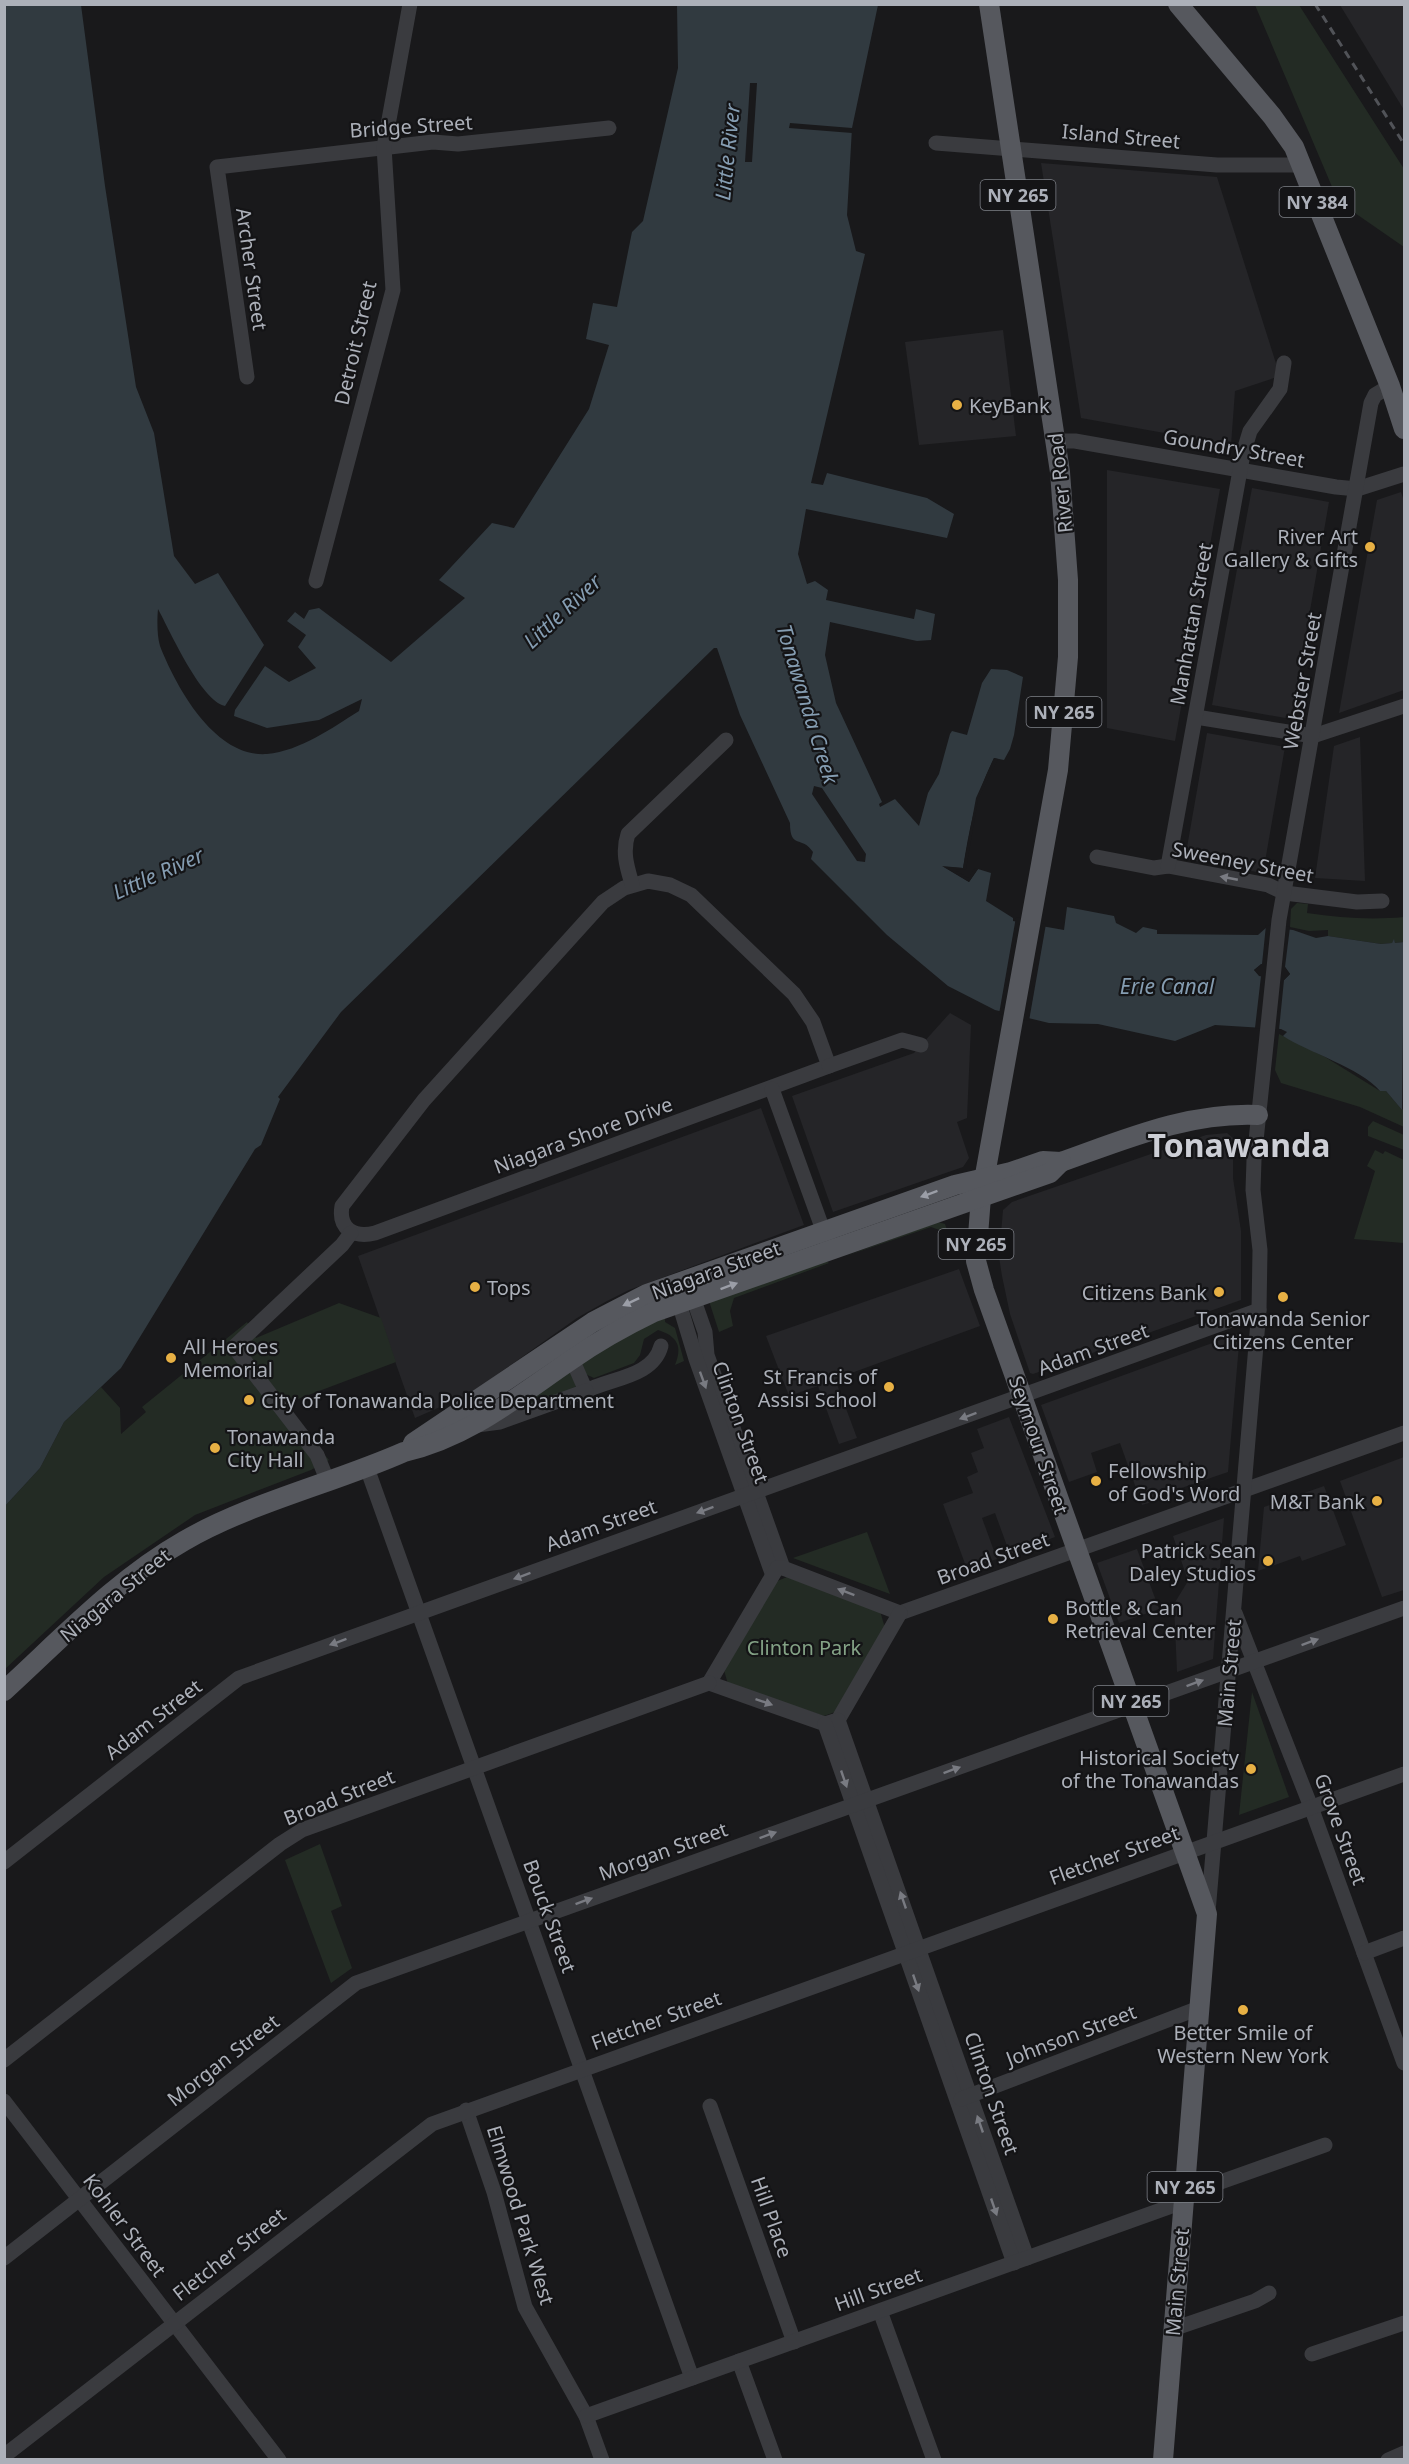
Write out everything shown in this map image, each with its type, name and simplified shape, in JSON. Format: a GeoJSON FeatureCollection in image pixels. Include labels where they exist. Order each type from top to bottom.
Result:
{"type":"FeatureCollection","features":[{"type":"Feature","properties":{"kind":"main road","name":"River Road"},"geometry":{"type":"LineString","coordinates":[[989,4],[1056,441],[1065,531],[1068,657],[1058,770],[1024,962]]}},
{"type":"Feature","properties":{"kind":"main road","name":"NY 384"},"geometry":{"type":"LineString","coordinates":[[1179,4],[1272,116],[1303,165],[1390,386],[1404,429]]}},
{"type":"Feature","properties":{"kind":"main road","name":"Seymour Street"},"geometry":{"type":"LineString","coordinates":[[1024,962],[983,1188],[976,1241],[976,1268],[1208,1914]]}},
{"type":"Feature","properties":{"kind":"main road","name":"Niagara Street"},"geometry":{"type":"LineString","coordinates":[[4,1691],[118,1588],[161,1555],[208,1528],[405,1452],[427,1447],[477,1425],[572,1359],[632,1323],[955,1185],[983,1188],[1043,1161],[1061,1162],[1183,1120],[1230,1114],[1258,1115]]}},
{"type":"Feature","properties":{"kind":"main road","name":"Niagara Street"},"geometry":{"type":"LineString","coordinates":[[405,1452],[419,1437],[465,1410],[593,1322],[680,1282],[827,1241]]}},
{"type":"Feature","properties":{"kind":"main road","name":"Main Street"},"geometry":{"type":"LineString","coordinates":[[1163,2460],[1208,1914]]}},
{"type":"Feature","properties":{"kind":"street","name":"Detroit Street"},"geometry":{"type":"LineString","coordinates":[[316,580],[393,290],[384,147],[410,4]]}},
{"type":"Feature","properties":{"kind":"street","name":"Bridge Street"},"geometry":{"type":"LineString","coordinates":[[217,167],[433,142],[458,144],[609,128]]}},
{"type":"Feature","properties":{"kind":"street","name":"Island Street"},"geometry":{"type":"LineString","coordinates":[[936,143],[1217,165],[1303,165]]}},
{"type":"Feature","properties":{"kind":"street","name":"Archer Street"},"geometry":{"type":"LineString","coordinates":[[217,167],[247,377]]}},
{"type":"Feature","properties":{"kind":"street","name":"Manhattan Street"},"geometry":{"type":"LineString","coordinates":[[1168,866],[1240,472],[1250,431],[1280,389],[1284,363]]}},
{"type":"Feature","properties":{"kind":"street","name":"Webster Street"},"geometry":{"type":"LineString","coordinates":[[1271,994],[1279,920],[1371,403],[1375,395],[1390,386]]}},
{"type":"Feature","properties":{"kind":"street","name":"Goundry Street"},"geometry":{"type":"LineString","coordinates":[[1056,441],[1075,441],[1240,472],[1357,489],[1404,474]]}},
{"type":"Feature","properties":{"kind":"street"},"geometry":{"type":"LineString","coordinates":[[1196,717],[1313,736],[1404,706]]}},
{"type":"Feature","properties":{"kind":"street"},"geometry":{"type":"LineString","coordinates":[[633,884],[625,858],[628,834],[726,740]]}},
{"type":"Feature","properties":{"kind":"street","name":"Sweeney Street"},"geometry":{"type":"LineString","coordinates":[[1097,857],[1154,868],[1168,866],[1268,885],[1285,893],[1357,902],[1382,901]]}},
{"type":"Feature","properties":{"kind":"street"},"geometry":{"type":"LineString","coordinates":[[328,1482],[317,1455],[234,1347],[342,1245],[351,1233],[342,1221],[342,1206],[417,1109],[603,902],[633,884],[651,881],[670,885],[701,903],[794,994],[813,1022],[829,1066]]}},
{"type":"Feature","properties":{"kind":"street","name":"Main Street"},"geometry":{"type":"LineString","coordinates":[[1208,1914],[1259,1310],[1260,1250],[1253,1182],[1271,994]]}},
{"type":"Feature","properties":{"kind":"street","name":"Niagara Shore Drive"},"geometry":{"type":"LineString","coordinates":[[351,1233],[364,1236],[375,1233],[902,1040],[921,1045]]}},
{"type":"Feature","properties":{"kind":"street"},"geometry":{"type":"LineString","coordinates":[[772,1089],[827,1241]]}},
{"type":"Feature","properties":{"kind":"street","name":"Clinton Street"},"geometry":{"type":"LineString","coordinates":[[680,1282],[778,1570]]}},
{"type":"Feature","properties":{"kind":"street","name":"Adam Street"},"geometry":{"type":"LineString","coordinates":[[4,1862],[239,1678],[1259,1310]]}},
{"type":"Feature","properties":{"kind":"street","name":"Niagara Street"},"geometry":{"type":"LineString","coordinates":[[477,1425],[500,1422],[648,1368],[658,1358],[661,1347]]}},
{"type":"Feature","properties":{"kind":"street"},"geometry":{"type":"LineString","coordinates":[[572,1359],[586,1391]]}},
{"type":"Feature","properties":{"kind":"street","name":"Broad Street"},"geometry":{"type":"LineString","coordinates":[[900,1613],[1404,1433]]}},
{"type":"Feature","properties":{"kind":"street","name":"Bouck Street"},"geometry":{"type":"LineString","coordinates":[[367,1468],[692,2378]]}},
{"type":"Feature","properties":{"kind":"street"},"geometry":{"type":"LineString","coordinates":[[778,1570],[900,1613],[831,1722],[709,1683],[778,1570]]}},
{"type":"Feature","properties":{"kind":"street","name":"Morgan Street"},"geometry":{"type":"LineString","coordinates":[[4,2258],[357,1983],[1404,1608]]}},
{"type":"Feature","properties":{"kind":"street","name":"Grove Street"},"geometry":{"type":"LineString","coordinates":[[1234,1610],[1311,1807],[1404,2063]]}},
{"type":"Feature","properties":{"kind":"street","name":"Broad Street"},"geometry":{"type":"LineString","coordinates":[[4,2060],[280,1844],[302,1830],[709,1683]]}},
{"type":"Feature","properties":{"kind":"street","name":"Clinton Street"},"geometry":{"type":"LineString","coordinates":[[831,1722],[1021,2261]]}},
{"type":"Feature","properties":{"kind":"street","name":"Fletcher Street"},"geometry":{"type":"LineString","coordinates":[[4,2456],[432,2124],[582,2068],[1404,1774]]}},
{"type":"Feature","properties":{"kind":"street"},"geometry":{"type":"LineString","coordinates":[[1364,1953],[1404,1938]]}},
{"type":"Feature","properties":{"kind":"street","name":"Johnson Street"},"geometry":{"type":"LineString","coordinates":[[964,2098],[1199,2008]]}},
{"type":"Feature","properties":{"kind":"street","name":"Kohler Street"},"geometry":{"type":"LineString","coordinates":[[4,2101],[279,2460]]}},
{"type":"Feature","properties":{"kind":"street","name":"Hill Place"},"geometry":{"type":"LineString","coordinates":[[710,2106],[794,2342]]}},
{"type":"Feature","properties":{"kind":"street","name":"Elmwood Park West"},"geometry":{"type":"LineString","coordinates":[[466,2110],[494,2192],[525,2307],[586,2415],[602,2460]]}},
{"type":"Feature","properties":{"kind":"street","name":"Hill Street"},"geometry":{"type":"LineString","coordinates":[[586,2415],[1021,2261],[1325,2145]]}},
{"type":"Feature","properties":{"kind":"street"},"geometry":{"type":"LineString","coordinates":[[1173,2329],[1269,2294]]}},
{"type":"Feature","properties":{"kind":"street"},"geometry":{"type":"LineString","coordinates":[[880,2311],[934,2460]]}},
{"type":"Feature","properties":{"kind":"street"},"geometry":{"type":"LineString","coordinates":[[1312,2354],[1404,2323]]}},
{"type":"Feature","properties":{"kind":"street"},"geometry":{"type":"LineString","coordinates":[[739,2361],[775,2460]]}},
{"type":"Feature","properties":{"kind":"street"},"geometry":{"type":"LineString","coordinates":[[1388,2460],[1404,2453]]}},
{"type":"Feature","properties":{"kind":"shaded area"},"geometry":{"type":"Polygon","coordinates":[[[1340,5],[1404,5],[1404,110],[1340,5]]]}},
{"type":"Feature","properties":{"kind":"shaded area"},"geometry":{"type":"Polygon","coordinates":[[[1041,163],[1217,177],[1280,376],[1235,391],[1231,445],[1081,418],[1041,163]]]}},
{"type":"Feature","properties":{"kind":"shaded area"},"geometry":{"type":"Polygon","coordinates":[[[1003,330],[1016,436],[919,445],[905,342],[1003,330]]]}},
{"type":"Feature","properties":{"kind":"shaded area"},"geometry":{"type":"Polygon","coordinates":[[[1107,470],[1220,489],[1175,741],[1107,728],[1107,470]]]}},
{"type":"Feature","properties":{"kind":"shaded area"},"geometry":{"type":"Polygon","coordinates":[[[1252,488],[1329,502],[1291,719],[1212,705],[1252,488]]]}},
{"type":"Feature","properties":{"kind":"shaded area"},"geometry":{"type":"Polygon","coordinates":[[[1401,492],[1404,501],[1404,690],[1339,713],[1377,500],[1401,492]]]}},
{"type":"Feature","properties":{"kind":"shaded area"},"geometry":{"type":"Polygon","coordinates":[[[1207,733],[1285,747],[1263,873],[1185,859],[1207,733]]]}},
{"type":"Feature","properties":{"kind":"shaded area"},"geometry":{"type":"Polygon","coordinates":[[[1360,737],[1365,881],[1315,878],[1334,746],[1360,737]]]}},
{"type":"Feature","properties":{"kind":"shaded area"},"geometry":{"type":"Polygon","coordinates":[[[950,1013],[971,1025],[967,1118],[957,1122],[969,1158],[963,1167],[833,1212],[792,1096],[914,1053],[950,1013]]]}},
{"type":"Feature","properties":{"kind":"shaded area"},"geometry":{"type":"Polygon","coordinates":[[[761,1108],[804,1225],[629,1290],[577,1318],[470,1394],[415,1418],[358,1256],[761,1108]]]}},
{"type":"Feature","properties":{"kind":"shaded area"},"geometry":{"type":"Polygon","coordinates":[[[1227,1133],[1233,1138],[1233,1178],[1241,1231],[1241,1300],[1033,1374],[1030,1373],[1010,1314],[1002,1276],[999,1257],[1003,1210],[1012,1202],[1206,1135],[1227,1133]]]}},
{"type":"Feature","properties":{"kind":"shaded area"},"geometry":{"type":"Polygon","coordinates":[[[959,1269],[980,1326],[835,1379],[857,1438],[839,1444],[818,1386],[789,1396],[766,1336],[959,1269]]]}},
{"type":"Feature","properties":{"kind":"shaded area"},"geometry":{"type":"Polygon","coordinates":[[[1240,1333],[1228,1472],[1161,1495],[1162,1499],[1142,1505],[1120,1443],[1091,1453],[1097,1472],[1069,1482],[1041,1405],[1240,1333]]]}},
{"type":"Feature","properties":{"kind":"shaded area"},"geometry":{"type":"Polygon","coordinates":[[[1009,1417],[1055,1537],[1010,1554],[995,1513],[982,1518],[997,1559],[967,1569],[943,1504],[973,1493],[967,1477],[978,1472],[971,1453],[984,1448],[977,1429],[1009,1417]]]}},
{"type":"Feature","properties":{"kind":"shaded area"},"geometry":{"type":"Polygon","coordinates":[[[1404,1457],[1404,1590],[1382,1597],[1340,1481],[1404,1457]]]}},
{"type":"Feature","properties":{"kind":"shaded area"},"geometry":{"type":"Polygon","coordinates":[[[1324,1486],[1346,1545],[1302,1561],[1300,1556],[1258,1571],[1264,1507],[1324,1486]]]}},
{"type":"Feature","properties":{"kind":"shaded area"},"geometry":{"type":"Polygon","coordinates":[[[1224,1518],[1213,1659],[1177,1672],[1174,1604],[1188,1581],[1173,1536],[1224,1518]]]}},
{"type":"Feature","properties":{"kind":"shaded area"},"geometry":{"type":"Polygon","coordinates":[[[1137,1549],[1159,1609],[1119,1623],[1097,1563],[1137,1549]]]}},
{"type":"Feature","properties":{"kind":"green space"},"geometry":{"type":"Polygon","coordinates":[[[1255,5],[1299,5],[1404,169],[1404,247],[1352,211],[1344,215],[1255,5]]]}},
{"type":"Feature","properties":{"kind":"green space"},"geometry":{"type":"Polygon","coordinates":[[[1297,903],[1308,904],[1307,913],[1320,915],[1368,918],[1404,917],[1404,942],[1395,943],[1394,940],[1392,943],[1381,944],[1328,936],[1328,930],[1309,931],[1290,927],[1291,909],[1297,903]]]}},
{"type":"Feature","properties":{"kind":"green space"},"geometry":{"type":"Polygon","coordinates":[[[1279,1034],[1325,1057],[1380,1091],[1386,1091],[1402,1110],[1404,1106],[1404,1127],[1360,1107],[1281,1083],[1275,1070],[1279,1034]]]}},
{"type":"Feature","properties":{"kind":"green space"},"geometry":{"type":"Polygon","coordinates":[[[1373,1121],[1404,1135],[1404,1150],[1368,1136],[1368,1127],[1373,1121]]]}},
{"type":"Feature","properties":{"kind":"green space"},"geometry":{"type":"Polygon","coordinates":[[[1375,1150],[1383,1154],[1385,1151],[1404,1160],[1404,1243],[1354,1239],[1375,1171],[1367,1166],[1375,1150]]]}},
{"type":"Feature","properties":{"kind":"green space"},"geometry":{"type":"Polygon","coordinates":[[[938,1222],[945,1224],[948,1233],[931,1227],[843,1257],[938,1222]]]}},
{"type":"Feature","properties":{"kind":"green space"},"geometry":{"type":"Polygon","coordinates":[[[826,1261],[829,1263],[734,1298],[730,1311],[733,1326],[719,1332],[709,1301],[826,1261]]]}},
{"type":"Feature","properties":{"kind":"green space"},"geometry":{"type":"Polygon","coordinates":[[[339,1303],[381,1318],[396,1362],[282,1405],[329,1460],[311,1470],[195,1515],[104,1577],[5,1669],[5,1506],[40,1468],[64,1422],[101,1387],[120,1408],[121,1434],[146,1412],[142,1407],[247,1322],[256,1338],[339,1303]]]}},
{"type":"Feature","properties":{"kind":"green space"},"geometry":{"type":"Polygon","coordinates":[[[665,1318],[665,1322],[675,1328],[684,1361],[675,1365],[678,1352],[677,1343],[670,1335],[658,1330],[644,1339],[640,1355],[634,1363],[594,1378],[583,1373],[582,1362],[628,1333],[665,1318]]]}},
{"type":"Feature","properties":{"kind":"green space"},"geometry":{"type":"Polygon","coordinates":[[[569,1370],[576,1385],[575,1389],[505,1416],[569,1370]]]}},
{"type":"Feature","properties":{"kind":"green space"},"geometry":{"type":"Polygon","coordinates":[[[867,1532],[890,1594],[793,1558],[867,1532]]]}},
{"type":"Feature","properties":{"kind":"green space","name":"Clinton Park"},"geometry":{"type":"Polygon","coordinates":[[[787,1577],[880,1611],[885,1628],[835,1712],[824,1716],[728,1684],[723,1667],[775,1582],[787,1577]]]}},
{"type":"Feature","properties":{"kind":"green space"},"geometry":{"type":"Polygon","coordinates":[[[1252,1692],[1289,1797],[1239,1815],[1252,1692]]]}},
{"type":"Feature","properties":{"kind":"green space"},"geometry":{"type":"Polygon","coordinates":[[[320,1844],[342,1906],[331,1911],[352,1968],[331,1983],[285,1860],[320,1844]]]}},
{"type":"Feature","properties":{"kind":"water"},"geometry":{"type":"Polygon","coordinates":[[[5,5],[81,5],[105,186],[136,387],[154,433],[174,556],[195,584],[218,573],[264,645],[225,706],[206,692],[196,679],[158,609],[158,638],[176,681],[200,717],[231,745],[248,752],[267,754],[303,744],[327,731],[359,711],[362,699],[319,720],[267,728],[234,716],[235,710],[265,666],[289,682],[316,668],[298,647],[306,635],[287,621],[295,612],[304,619],[309,610],[319,608],[391,662],[465,598],[439,580],[492,523],[514,528],[589,409],[609,345],[586,339],[593,303],[617,307],[632,232],[643,221],[678,68],[677,5],[878,5],[852,128],[847,215],[856,251],[865,254],[811,483],[823,485],[827,473],[927,498],[954,514],[947,538],[806,509],[798,554],[807,584],[815,581],[828,590],[826,600],[914,619],[916,609],[935,614],[931,640],[917,641],[830,622],[825,655],[836,703],[882,802],[879,804],[880,807],[895,799],[919,826],[928,793],[939,774],[950,734],[952,731],[967,735],[982,683],[991,669],[1007,670],[1023,677],[1010,749],[1004,760],[994,758],[982,785],[963,868],[944,867],[969,882],[978,869],[991,873],[986,901],[1013,918],[1013,921],[1064,930],[1067,907],[1114,916],[1116,923],[1136,933],[1143,927],[1157,930],[1157,934],[1258,935],[1267,927],[1293,930],[1316,938],[1328,936],[1381,944],[1392,943],[1394,939],[1395,943],[1404,942],[1402,1110],[1386,1091],[1380,1091],[1360,1075],[1293,1042],[1283,1036],[1287,1032],[1281,1029],[1215,1025],[1175,1041],[1098,1024],[1049,1023],[995,1010],[948,986],[887,935],[811,859],[813,852],[809,847],[794,840],[790,823],[740,715],[717,648],[714,648],[341,1012],[278,1097],[280,1099],[261,1145],[255,1149],[121,1368],[64,1422],[40,1468],[5,1506],[5,5]],[[1261,964],[1254,970],[1259,976],[1284,980],[1290,974],[1285,967],[1261,964]]]}},
{"type":"Feature","properties":{"kind":"pier"},"geometry":{"type":"Polygon","coordinates":[[[750,83],[757,83],[752,162],[745,162],[750,83]]]}},
{"type":"Feature","properties":{"kind":"pier"},"geometry":{"type":"Polygon","coordinates":[[[790,123],[852,128],[852,133],[789,128],[790,123]]]}},
{"type":"Feature","properties":{"kind":"pier"},"geometry":{"type":"Polygon","coordinates":[[[994,758],[998,759],[978,800],[966,869],[955,870],[968,878],[975,868],[978,869],[969,882],[942,866],[963,868],[976,798],[994,758]]]}},
{"type":"Feature","properties":{"kind":"pier"},"geometry":{"type":"Polygon","coordinates":[[[814,786],[822,788],[866,854],[865,862],[857,861],[812,794],[814,786]]]}},
{"type":"Feature","properties":{"kind":"pier"},"geometry":{"type":"Polygon","coordinates":[[[1016,917],[1046,924],[1029,1021],[999,1014],[1016,917]]]}},
{"type":"Feature","properties":{"kind":"pier"},"geometry":{"type":"Polygon","coordinates":[[[1266,925],[1290,927],[1285,967],[1290,974],[1284,980],[1279,1030],[1255,1028],[1261,976],[1254,970],[1262,964],[1266,925]]]}},
{"type":"Feature","properties":{"kind":"railway"},"geometry":{"type":"LineString","coordinates":[[1315,4],[1404,144]]}},
{"type":"Feature","properties":{"kind":"place","name":"KeyBank"},"geometry":{"type":"Point","coordinates":[957,405]}},
{"type":"Feature","properties":{"kind":"place","name":"River Art Gallery & Gifts"},"geometry":{"type":"Point","coordinates":[1370,547]}},
{"type":"Feature","properties":{"kind":"place","name":"Tops"},"geometry":{"type":"Point","coordinates":[475,1287]}},
{"type":"Feature","properties":{"kind":"place","name":"Citizens Bank"},"geometry":{"type":"Point","coordinates":[1219,1292]}},
{"type":"Feature","properties":{"kind":"place","name":"Tonawanda Senior Citizens Center"},"geometry":{"type":"Point","coordinates":[1283,1297]}},
{"type":"Feature","properties":{"kind":"place","name":"All Heroes Memorial"},"geometry":{"type":"Point","coordinates":[171,1358]}},
{"type":"Feature","properties":{"kind":"place","name":"St Francis of Assisi School"},"geometry":{"type":"Point","coordinates":[889,1387]}},
{"type":"Feature","properties":{"kind":"place","name":"City of Tonawanda Police Department"},"geometry":{"type":"Point","coordinates":[249,1400]}},
{"type":"Feature","properties":{"kind":"place","name":"Tonawanda City Hall"},"geometry":{"type":"Point","coordinates":[215,1448]}},
{"type":"Feature","properties":{"kind":"place","name":"Fellowship of God's Word"},"geometry":{"type":"Point","coordinates":[1096,1481]}},
{"type":"Feature","properties":{"kind":"place","name":"M&T Bank"},"geometry":{"type":"Point","coordinates":[1377,1501]}},
{"type":"Feature","properties":{"kind":"place","name":"Patrick Sean Daley Studios"},"geometry":{"type":"Point","coordinates":[1268,1561]}},
{"type":"Feature","properties":{"kind":"place","name":"Bottle & Can Retrieval Center"},"geometry":{"type":"Point","coordinates":[1053,1619]}},
{"type":"Feature","properties":{"kind":"place","name":"Historical Society of the Tonawandas"},"geometry":{"type":"Point","coordinates":[1251,1769]}},
{"type":"Feature","properties":{"kind":"place","name":"Better Smile of Western New York"},"geometry":{"type":"Point","coordinates":[1243,2010]}},
{"type":"Feature","properties":{"kind":"district","name":"Tonawanda"},"geometry":{"type":"Point","coordinates":[1239,1144]}},
{"type":"Feature","properties":{"kind":"water label","name":"Little River"},"geometry":{"type":"Point","coordinates":[727,152]}},
{"type":"Feature","properties":{"kind":"water label","name":"Little River"},"geometry":{"type":"Point","coordinates":[562,611]}},
{"type":"Feature","properties":{"kind":"water label","name":"Tonawanda Creek"},"geometry":{"type":"Point","coordinates":[808,704]}},
{"type":"Feature","properties":{"kind":"water label","name":"Little River"},"geometry":{"type":"Point","coordinates":[158,873]}},
{"type":"Feature","properties":{"kind":"water label","name":"Erie Canal"},"geometry":{"type":"Point","coordinates":[1167,986]}}]}
